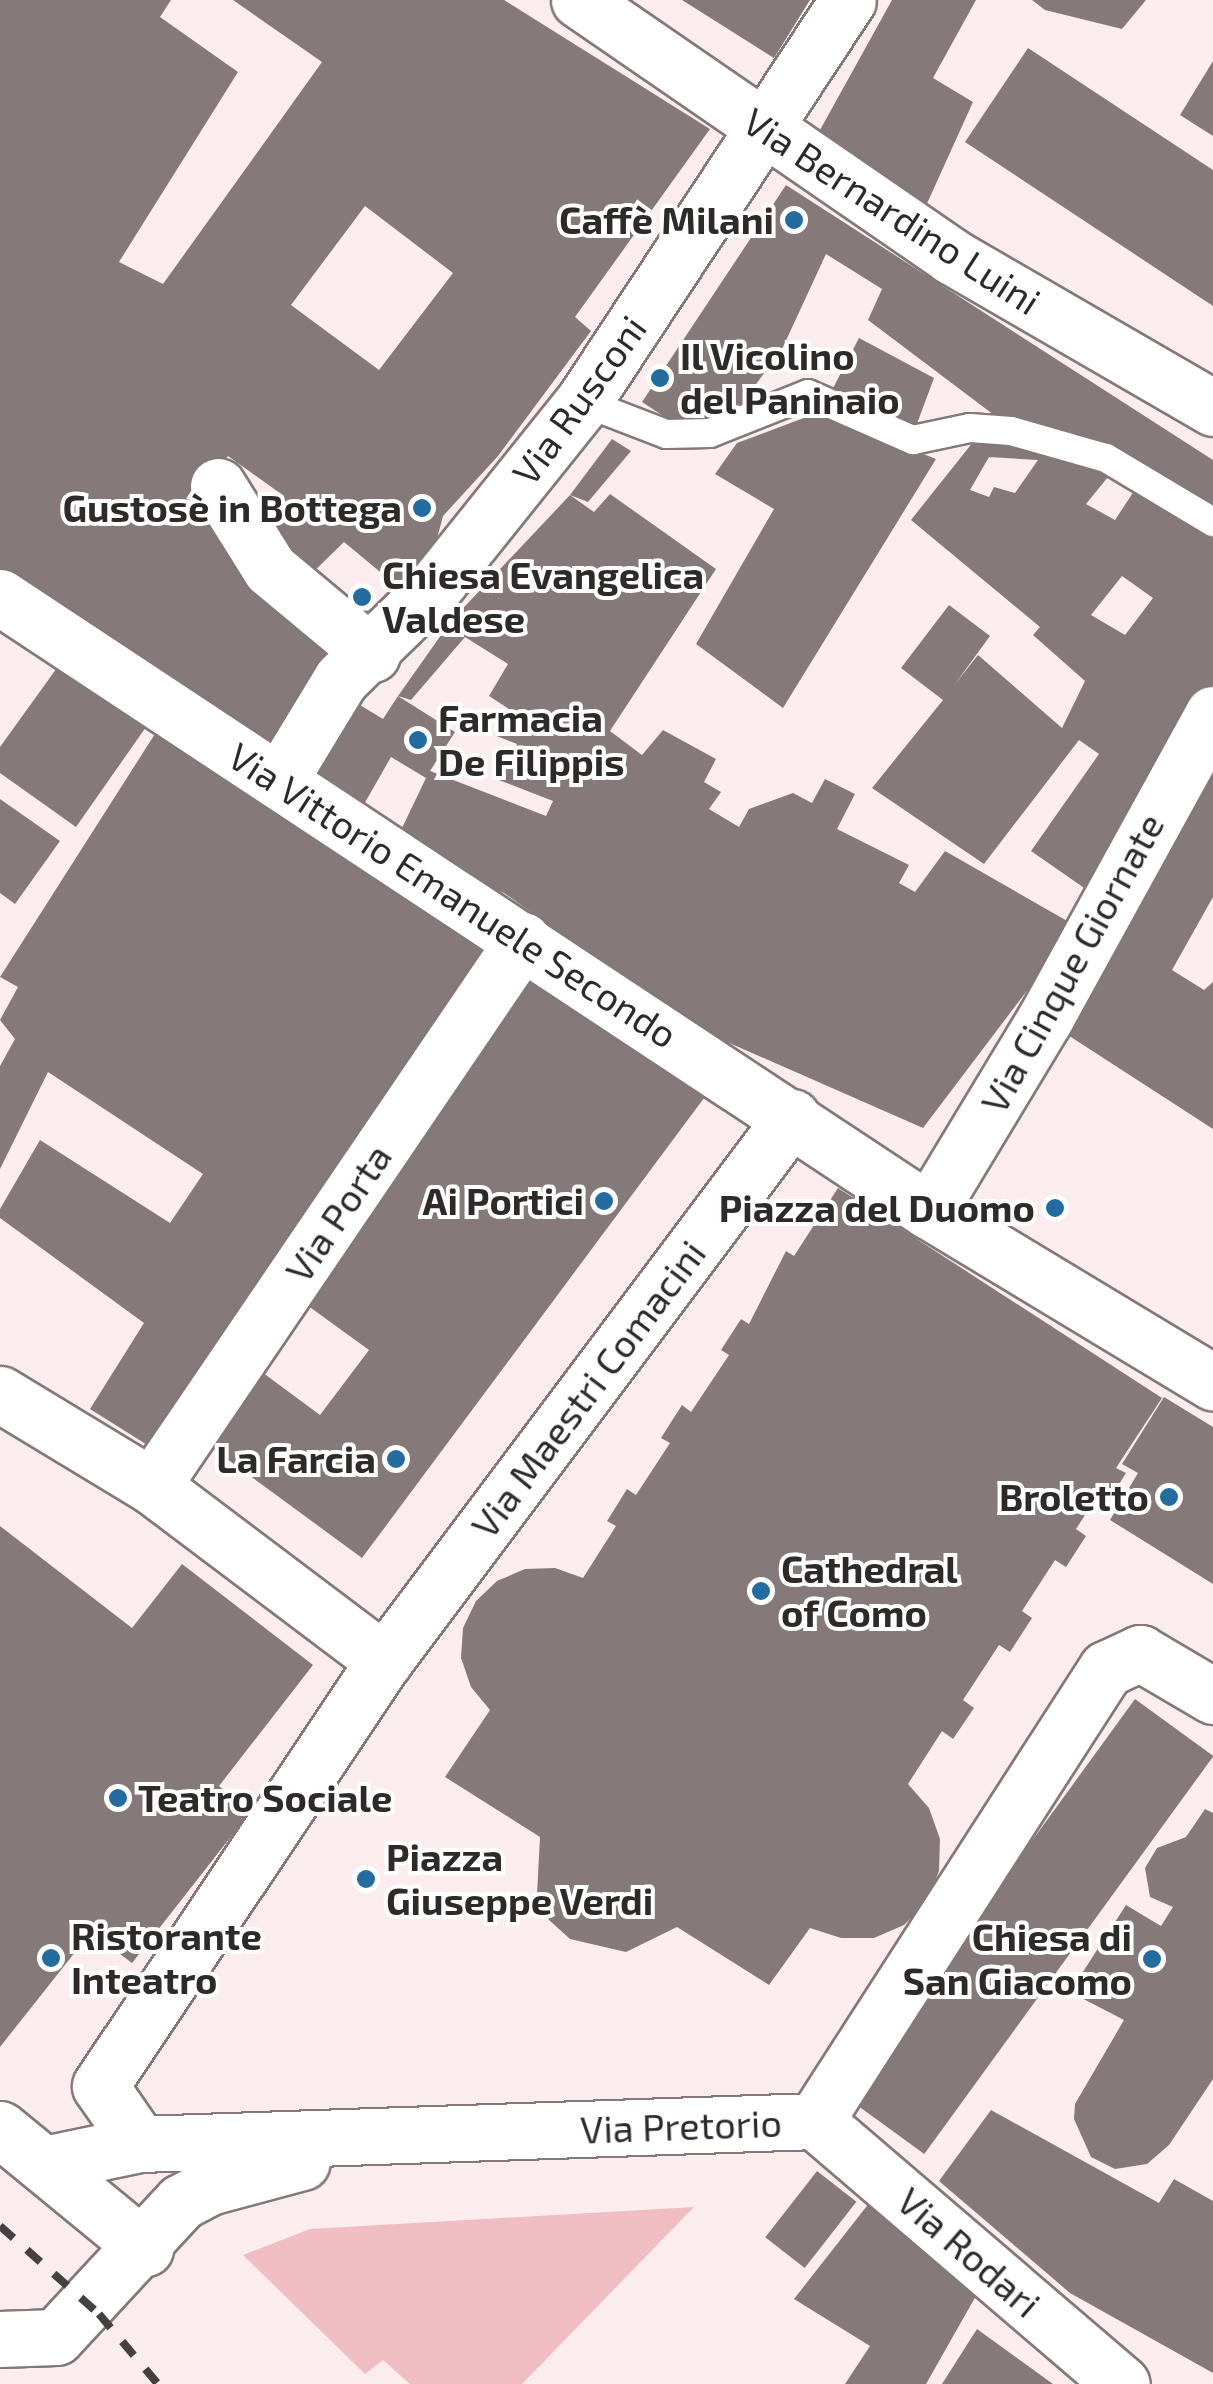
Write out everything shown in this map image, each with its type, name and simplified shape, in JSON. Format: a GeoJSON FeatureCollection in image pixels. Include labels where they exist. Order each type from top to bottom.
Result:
{"type":"FeatureCollection","features":[{"type":"Feature","properties":{"kind":"street","name":"Via Bernardino Luini"},"geometry":{"type":"LineString","coordinates":[[579,0],[951,256],[1213,408]]}},
{"type":"Feature","properties":{"kind":"street","name":"Via Rusconi"},"geometry":{"type":"LineString","coordinates":[[279,780],[341,678],[372,654],[433,589],[583,402],[767,130],[848,0]]}},
{"type":"Feature","properties":{"kind":"street"},"geometry":{"type":"LineString","coordinates":[[218,486],[270,570],[372,654]]}},
{"type":"Feature","properties":{"kind":"street","name":"Via Vittorio Emanuele Secondo"},"geometry":{"type":"LineString","coordinates":[[0,597],[917,1203]]}},
{"type":"Feature","properties":{"kind":"street","name":"Via Cinque Giornate"},"geometry":{"type":"LineString","coordinates":[[917,1203],[1045,1019],[1213,714]]}},
{"type":"Feature","properties":{"kind":"street","name":"Via Porta"},"geometry":{"type":"LineString","coordinates":[[152,1486],[523,940]]}},
{"type":"Feature","properties":{"kind":"street","name":"Via Maestri Comacini"},"geometry":{"type":"LineString","coordinates":[[384,1661],[792,1117]]}},
{"type":"Feature","properties":{"kind":"street"},"geometry":{"type":"LineString","coordinates":[[917,1203],[1213,1382]]}},
{"type":"Feature","properties":{"kind":"street"},"geometry":{"type":"LineString","coordinates":[[0,1394],[152,1486],[317,1606],[384,1661],[100,2086],[140,2144]]}},
{"type":"Feature","properties":{"kind":"street","name":"Via Pretorio"},"geometry":{"type":"LineString","coordinates":[[44,2164],[140,2144],[387,2140],[815,2122],[1106,1669],[1140,1653],[1207,1679]]}},
{"type":"Feature","properties":{"kind":"street","name":"Via Rodari"},"geometry":{"type":"LineString","coordinates":[[815,2122],[1122,2384]]}},
{"type":"Feature","properties":{"kind":"street"},"geometry":{"type":"LineString","coordinates":[[0,2129],[146,2248]]}},
{"type":"Feature","properties":{"kind":"street","name":"Via Pretorio"},"geometry":{"type":"LineString","coordinates":[[57,2361],[119,2265],[146,2248],[181,2202],[209,2187],[387,2140]]}},
{"type":"Feature","properties":{"kind":"street"},"geometry":{"type":"LineString","coordinates":[[0,2339],[57,2361]]}},
{"type":"Feature","properties":{"kind":"lane"},"geometry":{"type":"LineString","coordinates":[[583,402],[666,434],[710,433],[808,394],[913,440],[970,428],[1010,431],[1106,458],[1213,522]]}},
{"type":"Feature","properties":{"kind":"shaded area"},"geometry":{"type":"Polygon","coordinates":[[[694,2207],[522,2384],[410,2384],[383,2360],[365,2374],[243,2255],[310,2229],[694,2207]]]}},
{"type":"Feature","properties":{"kind":"building"},"geometry":{"type":"Polygon","coordinates":[[[0,0],[171,0],[160,17],[238,72],[119,262],[163,284],[322,62],[233,0],[504,0],[710,129],[575,317],[591,331],[498,456],[443,516],[428,573],[408,595],[344,542],[302,583],[258,526],[284,496],[228,456],[214,472],[333,648],[269,751],[0,580],[0,0]],[[365,206],[291,305],[379,370],[453,273],[365,206]]]}},
{"type":"Feature","properties":{"kind":"building"},"geometry":{"type":"Polygon","coordinates":[[[682,0],[810,0],[774,58],[682,0]]]}},
{"type":"Feature","properties":{"kind":"building"},"geometry":{"type":"Polygon","coordinates":[[[892,0],[976,0],[933,78],[973,102],[920,219],[810,148],[892,0]]]}},
{"type":"Feature","properties":{"kind":"building"},"geometry":{"type":"Polygon","coordinates":[[[1032,0],[1146,0],[1122,29],[1045,10],[1032,0]]]}},
{"type":"Feature","properties":{"kind":"building"},"geometry":{"type":"Polygon","coordinates":[[[1028,48],[1213,170],[1213,306],[965,142],[1028,48]]]}},
{"type":"Feature","properties":{"kind":"building"},"geometry":{"type":"Polygon","coordinates":[[[1213,61],[1213,136],[1180,115],[1213,61]]]}},
{"type":"Feature","properties":{"kind":"building"},"geometry":{"type":"Polygon","coordinates":[[[786,185],[1213,460],[1213,514],[998,418],[868,320],[882,289],[826,254],[783,347],[733,416],[668,419],[642,402],[786,185]]]}},
{"type":"Feature","properties":{"kind":"building"},"geometry":{"type":"Polygon","coordinates":[[[859,338],[934,378],[915,429],[830,394],[859,338]]]}},
{"type":"Feature","properties":{"kind":"building"},"geometry":{"type":"Polygon","coordinates":[[[809,416],[835,419],[936,459],[783,708],[696,644],[774,509],[715,474],[737,443],[809,416]]]}},
{"type":"Feature","properties":{"kind":"building"},"geometry":{"type":"Polygon","coordinates":[[[612,439],[631,451],[588,502],[570,495],[612,439]]]}},
{"type":"Feature","properties":{"kind":"building"},"geometry":{"type":"Polygon","coordinates":[[[973,442],[1049,450],[1112,472],[1086,504],[1115,520],[1138,485],[1213,535],[1213,689],[1090,892],[1031,851],[1099,754],[1079,740],[984,864],[872,788],[943,700],[901,668],[949,605],[990,636],[955,684],[978,655],[1062,728],[1085,681],[1033,635],[1040,627],[911,520],[973,442]],[[989,457],[970,490],[989,497],[994,487],[1015,493],[1038,460],[989,457]],[[1122,576],[1091,615],[1125,635],[1153,598],[1122,576]]]}},
{"type":"Feature","properties":{"kind":"building"},"geometry":{"type":"Polygon","coordinates":[[[610,494],[716,569],[610,731],[642,755],[663,730],[716,759],[704,782],[721,792],[709,809],[739,827],[749,809],[793,793],[812,803],[825,779],[855,794],[837,829],[909,865],[899,883],[915,892],[945,851],[1076,926],[923,1128],[693,1027],[504,893],[391,851],[426,778],[391,757],[359,813],[292,773],[340,693],[383,719],[398,696],[451,621],[570,495],[594,512],[610,494]],[[465,637],[411,700],[398,696],[455,732],[430,771],[546,816],[553,801],[499,780],[517,744],[494,735],[509,709],[489,696],[508,664],[465,637]]]}},
{"type":"Feature","properties":{"kind":"building"},"geometry":{"type":"Polygon","coordinates":[[[59,665],[146,727],[76,827],[0,773],[0,747],[59,665]]]}},
{"type":"Feature","properties":{"kind":"building"},"geometry":{"type":"Polygon","coordinates":[[[160,726],[494,946],[160,1453],[90,1409],[144,1323],[0,1218],[0,1209],[40,1140],[170,1223],[203,1174],[48,1072],[0,1169],[0,1066],[15,1039],[0,1020],[18,987],[0,977],[160,726]]]}},
{"type":"Feature","properties":{"kind":"building"},"geometry":{"type":"Polygon","coordinates":[[[1213,741],[1213,897],[1172,970],[1204,990],[1213,982],[1213,1129],[1057,1028],[1213,741]]]}},
{"type":"Feature","properties":{"kind":"building"},"geometry":{"type":"Polygon","coordinates":[[[0,799],[60,841],[15,904],[0,893],[0,799]]]}},
{"type":"Feature","properties":{"kind":"building"},"geometry":{"type":"Polygon","coordinates":[[[541,966],[710,1090],[362,1558],[193,1434],[247,1361],[320,1415],[369,1350],[289,1292],[352,1219],[541,966]]]}},
{"type":"Feature","properties":{"kind":"building","name":"Cathedral of Como"},"geometry":{"type":"Polygon","coordinates":[[[838,1188],[1162,1398],[1116,1468],[1126,1473],[1106,1505],[1096,1498],[1076,1529],[1086,1536],[1066,1567],[1055,1560],[1022,1611],[1032,1618],[1010,1652],[999,1645],[963,1700],[974,1708],[953,1739],[942,1731],[908,1784],[929,1808],[940,1839],[939,1871],[927,1902],[904,1925],[874,1938],[841,1938],[810,1928],[769,1985],[677,1927],[626,1952],[570,1939],[549,1920],[537,1894],[540,1837],[445,1777],[490,1710],[471,1687],[461,1658],[463,1628],[476,1601],[497,1581],[525,1569],[555,1568],[583,1578],[616,1526],[607,1521],[627,1489],[636,1495],[670,1443],[661,1438],[682,1405],[691,1412],[729,1355],[721,1350],[741,1319],[749,1324],[786,1251],[794,1256],[838,1188]]]}},
{"type":"Feature","properties":{"kind":"building","name":"Broletto"},"geometry":{"type":"Polygon","coordinates":[[[1164,1397],[1213,1427],[1213,1584],[1110,1520],[1138,1473],[1122,1464],[1164,1397]]]}},
{"type":"Feature","properties":{"kind":"building","name":"Teatro Sociale"},"geometry":{"type":"Polygon","coordinates":[[[0,1526],[132,1628],[182,1564],[313,1665],[219,1786],[251,1811],[132,1963],[91,1932],[0,2047],[0,1526]]]}},
{"type":"Feature","properties":{"kind":"building"},"geometry":{"type":"Polygon","coordinates":[[[1135,1699],[1213,1757],[924,2154],[846,2097],[1135,1699]]]}},
{"type":"Feature","properties":{"kind":"building","name":"Chiesa di San Giacomo"},"geometry":{"type":"Polygon","coordinates":[[[1205,1809],[1213,1813],[1213,2079],[1169,2145],[1147,2164],[1115,2169],[1091,2157],[1074,2119],[1075,2104],[1124,2020],[1070,1992],[1126,1905],[1161,1926],[1173,1907],[1150,1897],[1145,1868],[1157,1848],[1186,1837],[1205,1809]]]}},
{"type":"Feature","properties":{"kind":"building"},"geometry":{"type":"Polygon","coordinates":[[[991,2110],[1159,2203],[1174,2179],[1213,2201],[1213,2373],[1070,2293],[939,2181],[991,2110]]]}},
{"type":"Feature","properties":{"kind":"building"},"geometry":{"type":"Polygon","coordinates":[[[817,2171],[856,2202],[805,2268],[765,2237],[817,2171]]]}},
{"type":"Feature","properties":{"kind":"building"},"geometry":{"type":"Polygon","coordinates":[[[877,2193],[985,2280],[926,2384],[845,2384],[870,2346],[794,2299],[877,2193]]]}},
{"type":"Feature","properties":{"kind":"building"},"geometry":{"type":"Polygon","coordinates":[[[977,2329],[1053,2384],[942,2384],[977,2329]]]}},
{"type":"Feature","properties":{"kind":"railway"},"geometry":{"type":"LineString","coordinates":[[0,2226],[99,2314],[158,2384]]}},
{"type":"Feature","properties":{"kind":"place","name":"Caffè Milani"},"geometry":{"type":"Point","coordinates":[794,220]}},
{"type":"Feature","properties":{"kind":"place","name":"Il Vicolino del Paninaio"},"geometry":{"type":"Point","coordinates":[660,378]}},
{"type":"Feature","properties":{"kind":"place","name":"Gustosè in Bottega"},"geometry":{"type":"Point","coordinates":[422,508]}},
{"type":"Feature","properties":{"kind":"place","name":"Chiesa Evangelica Valdese"},"geometry":{"type":"Point","coordinates":[362,597]}},
{"type":"Feature","properties":{"kind":"place","name":"Farmacia De Filippis"},"geometry":{"type":"Point","coordinates":[418,740]}},
{"type":"Feature","properties":{"kind":"place","name":"Ai Portici"},"geometry":{"type":"Point","coordinates":[604,1201]}},
{"type":"Feature","properties":{"kind":"place","name":"Piazza del Duomo"},"geometry":{"type":"Point","coordinates":[1055,1208]}},
{"type":"Feature","properties":{"kind":"place","name":"La Farcia"},"geometry":{"type":"Point","coordinates":[396,1459]}},
{"type":"Feature","properties":{"kind":"place","name":"Broletto"},"geometry":{"type":"Point","coordinates":[1169,1497]}},
{"type":"Feature","properties":{"kind":"place","name":"Cathedral of Como"},"geometry":{"type":"Point","coordinates":[761,1591]}},
{"type":"Feature","properties":{"kind":"place","name":"Teatro Sociale"},"geometry":{"type":"Point","coordinates":[118,1798]}},
{"type":"Feature","properties":{"kind":"place","name":"Piazza Giuseppe Verdi"},"geometry":{"type":"Point","coordinates":[366,1879]}},
{"type":"Feature","properties":{"kind":"place","name":"Ristorante Inteatro"},"geometry":{"type":"Point","coordinates":[51,1958]}},
{"type":"Feature","properties":{"kind":"place","name":"Chiesa di San Giacomo"},"geometry":{"type":"Point","coordinates":[1152,1959]}}]}
